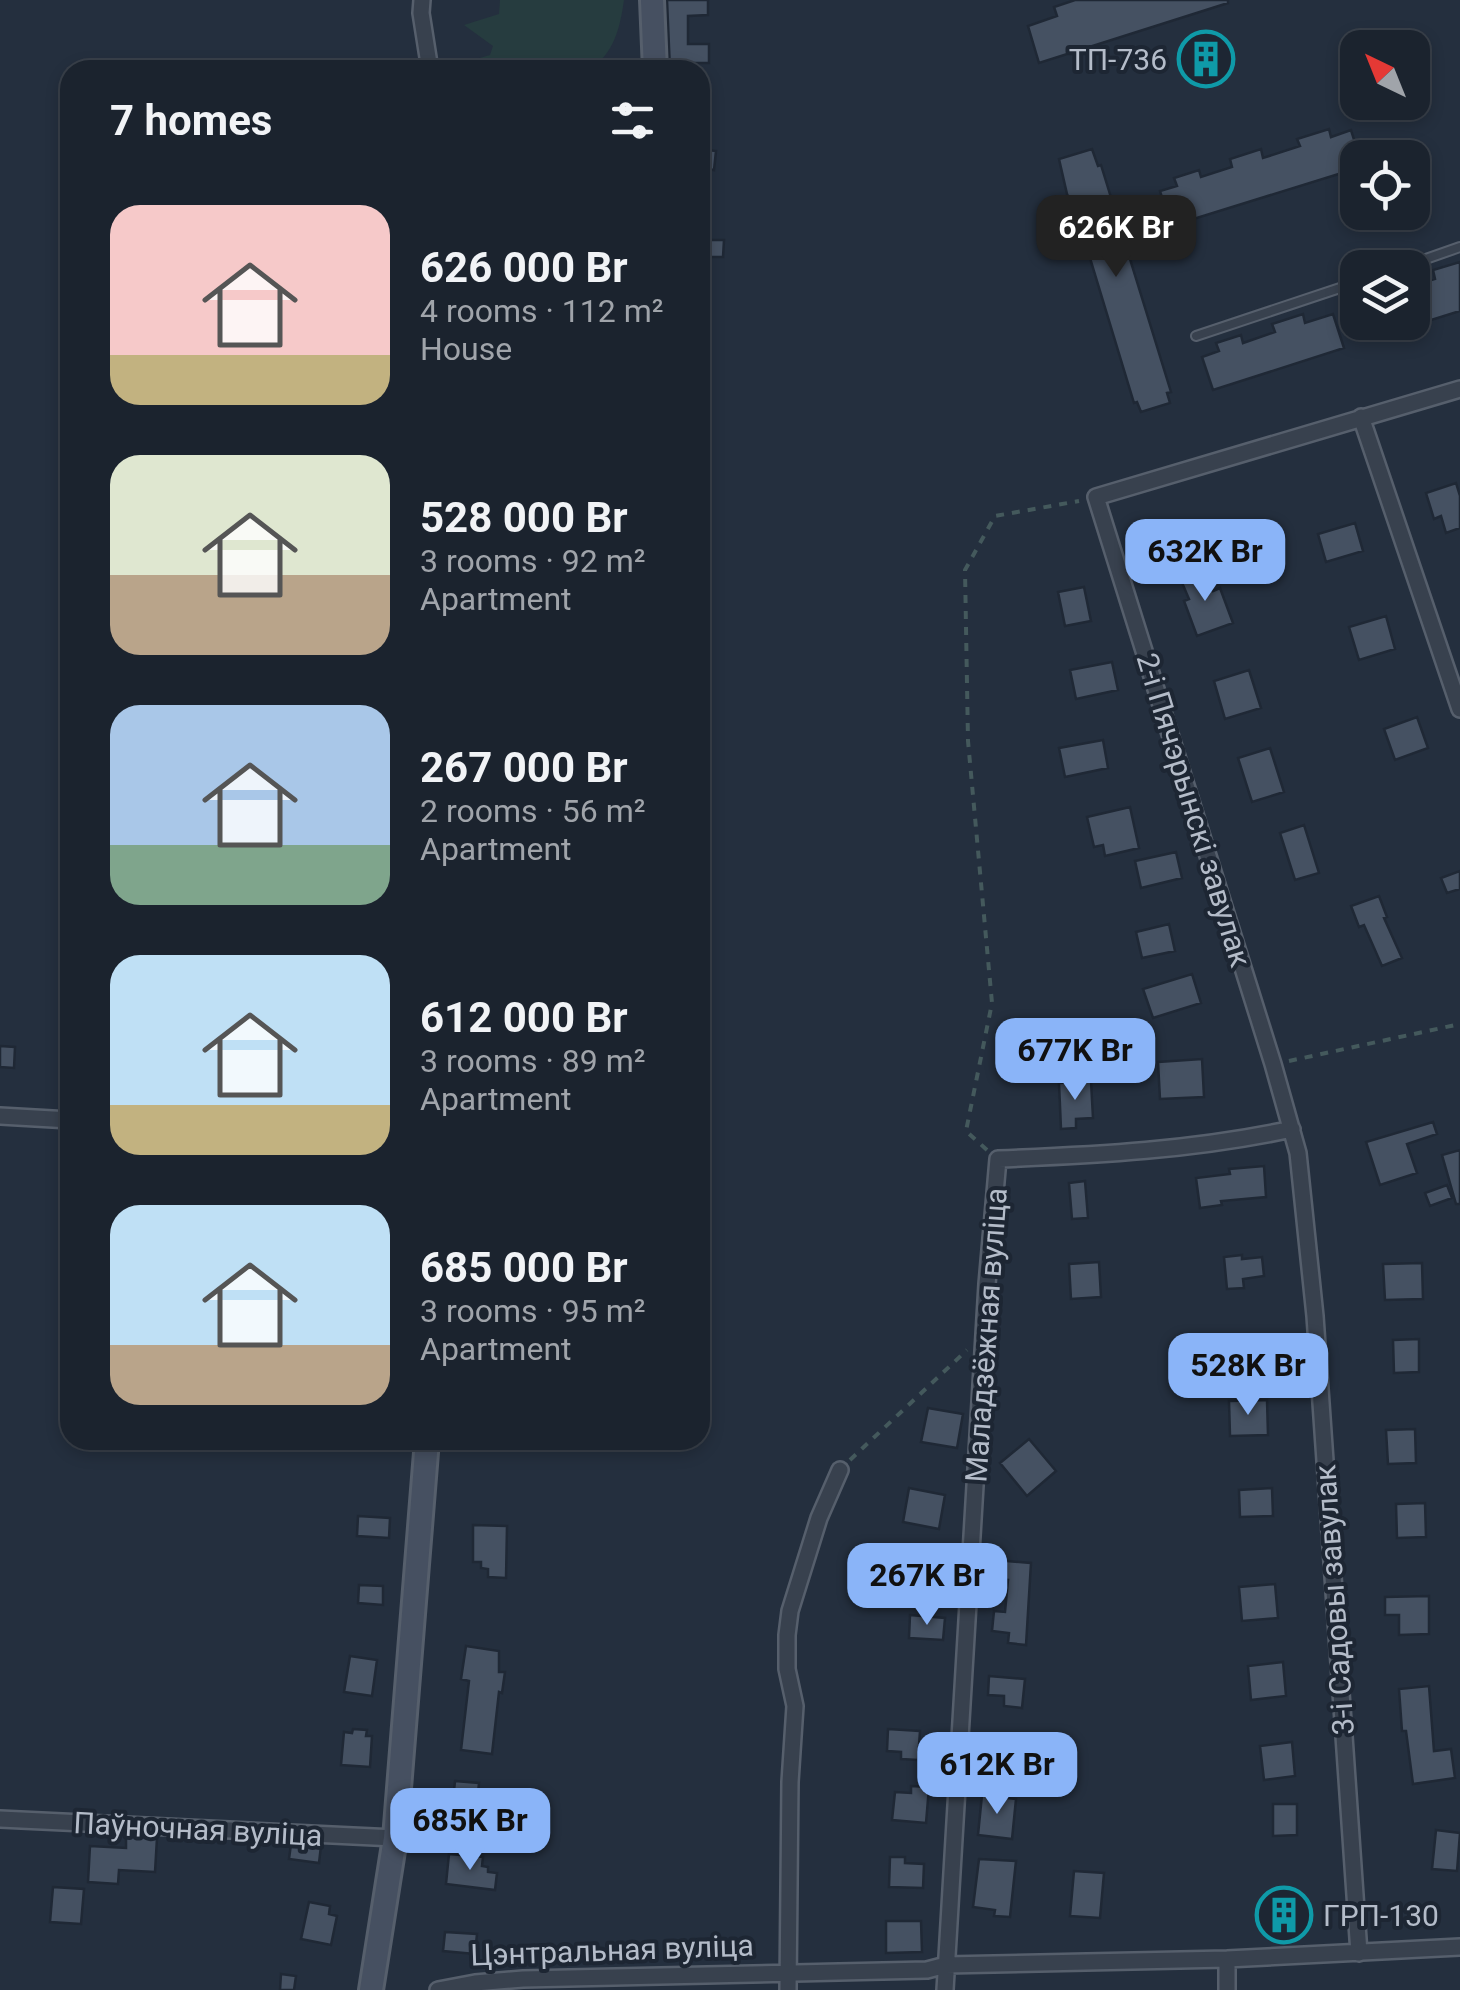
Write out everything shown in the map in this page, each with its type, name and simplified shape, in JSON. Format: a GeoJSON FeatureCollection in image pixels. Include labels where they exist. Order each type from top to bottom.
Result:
{"type":"FeatureCollection","features":[{"type":"Feature","properties":{"kind":"street"},"geometry":{"type":"LineString","coordinates":[[422,0],[428,60]]}},
{"type":"Feature","properties":{"kind":"street"},"geometry":{"type":"LineString","coordinates":[[652,0],[655,60]]}},
{"type":"Feature","properties":{"kind":"street"},"geometry":{"type":"LineString","coordinates":[[1096,498],[1460,389]]}},
{"type":"Feature","properties":{"kind":"street"},"geometry":{"type":"LineString","coordinates":[[1361,417],[1460,709]]}},
{"type":"Feature","properties":{"kind":"street","name":"2-і Пячэрынскі завулак"},"geometry":{"type":"LineString","coordinates":[[1096,498],[1292,1129]]}},
{"type":"Feature","properties":{"kind":"street"},"geometry":{"type":"LineString","coordinates":[[0,1116],[60,1119]]}},
{"type":"Feature","properties":{"kind":"street"},"geometry":{"type":"LineString","coordinates":[[998,1159],[1142,1154],[1223,1144],[1292,1129]]}},
{"type":"Feature","properties":{"kind":"street","name":"3-і Садовы завулак"},"geometry":{"type":"LineString","coordinates":[[1292,1129],[1298,1152],[1315,1316],[1359,1952]]}},
{"type":"Feature","properties":{"kind":"street","name":"Маладзёжная вуліца"},"geometry":{"type":"LineString","coordinates":[[945,1990],[998,1159]]}},
{"type":"Feature","properties":{"kind":"street"},"geometry":{"type":"LineString","coordinates":[[370,1990],[395,1838],[426,1450]]}},
{"type":"Feature","properties":{"kind":"street"},"geometry":{"type":"LineString","coordinates":[[789,1982],[790,1782],[795,1706],[787,1668],[790,1611],[840,1470]]}},
{"type":"Feature","properties":{"kind":"street","name":"Паўночная вуліца"},"geometry":{"type":"LineString","coordinates":[[0,1819],[395,1838]]}},
{"type":"Feature","properties":{"kind":"street","name":"Цэнтральная вуліца"},"geometry":{"type":"LineString","coordinates":[[438,1990],[475,1982],[523,1980],[789,1982],[946,1965],[1228,1959],[1460,1947]]}},
{"type":"Feature","properties":{"kind":"street"},"geometry":{"type":"LineString","coordinates":[[1227,1990],[1228,1959]]}},
{"type":"Feature","properties":{"kind":"lane"},"geometry":{"type":"LineString","coordinates":[[1430,258],[1460,247]]}},
{"type":"Feature","properties":{"kind":"lane"},"geometry":{"type":"LineString","coordinates":[[1196,336],[1340,288]]}},
{"type":"Feature","properties":{"kind":"path"},"geometry":{"type":"LineString","coordinates":[[998,1159],[966,1132],[992,1003],[968,741],[965,570],[995,516],[1096,498]]}},
{"type":"Feature","properties":{"kind":"path"},"geometry":{"type":"LineString","coordinates":[[1274,1064],[1460,1024]]}},
{"type":"Feature","properties":{"kind":"path"},"geometry":{"type":"LineString","coordinates":[[840,1470],[984,1334]]}},
{"type":"Feature","properties":{"kind":"green space"},"geometry":{"type":"Polygon","coordinates":[[[500,0],[624,0],[614,40],[601,60],[473,60],[490,55],[493,46],[464,25],[499,14],[500,0]]]}},
{"type":"Feature","properties":{"kind":"building"},"geometry":{"type":"Polygon","coordinates":[[[667,0],[708,0],[708,15],[688,16],[688,44],[709,44],[709,60],[670,60],[667,0]]]}},
{"type":"Feature","properties":{"kind":"building"},"geometry":{"type":"Polygon","coordinates":[[[1075,0],[1228,3],[1039,63],[1028,26],[1057,16],[1054,7],[1075,0]]]}},
{"type":"Feature","properties":{"kind":"building","name":"ТП-736"},"geometry":{"type":"Polygon","coordinates":[[[1214,46],[1221,65],[1198,73],[1192,54],[1214,46]]]}},
{"type":"Feature","properties":{"kind":"building"},"geometry":{"type":"Polygon","coordinates":[[[1329,129],[1331,137],[1351,130],[1354,140],[1340,140],[1340,174],[1171,226],[1160,191],[1177,186],[1174,178],[1199,170],[1201,177],[1232,167],[1230,159],[1261,149],[1263,158],[1300,146],[1297,139],[1329,129]]]}},
{"type":"Feature","properties":{"kind":"building"},"geometry":{"type":"Polygon","coordinates":[[[1092,149],[1098,166],[1101,165],[1171,392],[1167,393],[1170,403],[1141,412],[1134,403],[1059,159],[1092,149]]]}},
{"type":"Feature","properties":{"kind":"building"},"geometry":{"type":"Polygon","coordinates":[[[710,150],[716,151],[714,170],[710,169],[710,150]]]}},
{"type":"Feature","properties":{"kind":"building"},"geometry":{"type":"Polygon","coordinates":[[[710,240],[724,240],[723,257],[710,257],[710,240]]]}},
{"type":"Feature","properties":{"kind":"building"},"geometry":{"type":"Polygon","coordinates":[[[1460,262],[1460,311],[1430,320],[1430,281],[1435,279],[1433,270],[1460,262]]]}},
{"type":"Feature","properties":{"kind":"building"},"geometry":{"type":"Polygon","coordinates":[[[1303,314],[1305,323],[1333,314],[1344,348],[1213,390],[1202,357],[1219,351],[1216,343],[1241,335],[1243,343],[1275,332],[1272,324],[1303,314]]]}},
{"type":"Feature","properties":{"kind":"building"},"geometry":{"type":"Polygon","coordinates":[[[1456,483],[1460,528],[1446,533],[1441,516],[1434,519],[1426,493],[1456,483]]]}},
{"type":"Feature","properties":{"kind":"building"},"geometry":{"type":"Polygon","coordinates":[[[1355,523],[1363,551],[1326,562],[1318,534],[1355,523]]]}},
{"type":"Feature","properties":{"kind":"building"},"geometry":{"type":"Polygon","coordinates":[[[1203,568],[1213,591],[1220,588],[1233,623],[1197,636],[1180,578],[1203,568]]]}},
{"type":"Feature","properties":{"kind":"building"},"geometry":{"type":"Polygon","coordinates":[[[1084,587],[1091,621],[1065,626],[1058,592],[1084,587]]]}},
{"type":"Feature","properties":{"kind":"building"},"geometry":{"type":"Polygon","coordinates":[[[1386,616],[1395,649],[1359,660],[1349,627],[1386,616]]]}},
{"type":"Feature","properties":{"kind":"building"},"geometry":{"type":"Polygon","coordinates":[[[1112,662],[1118,690],[1076,699],[1070,670],[1112,662]]]}},
{"type":"Feature","properties":{"kind":"building"},"geometry":{"type":"Polygon","coordinates":[[[1249,670],[1261,708],[1225,719],[1214,681],[1249,670]]]}},
{"type":"Feature","properties":{"kind":"building"},"geometry":{"type":"Polygon","coordinates":[[[1417,717],[1428,748],[1395,760],[1384,729],[1417,717]]]}},
{"type":"Feature","properties":{"kind":"building"},"geometry":{"type":"Polygon","coordinates":[[[1103,740],[1108,768],[1065,777],[1059,748],[1103,740]]]}},
{"type":"Feature","properties":{"kind":"building"},"geometry":{"type":"Polygon","coordinates":[[[1270,748],[1284,792],[1252,802],[1238,758],[1270,748]]]}},
{"type":"Feature","properties":{"kind":"building"},"geometry":{"type":"Polygon","coordinates":[[[1130,807],[1139,848],[1105,856],[1103,845],[1094,847],[1087,817],[1130,807]]]}},
{"type":"Feature","properties":{"kind":"building"},"geometry":{"type":"Polygon","coordinates":[[[1304,825],[1319,873],[1295,880],[1280,833],[1304,825]]]}},
{"type":"Feature","properties":{"kind":"building"},"geometry":{"type":"Polygon","coordinates":[[[1176,852],[1182,878],[1141,888],[1135,861],[1176,852]]]}},
{"type":"Feature","properties":{"kind":"building"},"geometry":{"type":"Polygon","coordinates":[[[1460,871],[1460,889],[1447,893],[1441,878],[1460,871]]]}},
{"type":"Feature","properties":{"kind":"building"},"geometry":{"type":"Polygon","coordinates":[[[1379,896],[1402,958],[1382,966],[1351,906],[1379,896]]]}},
{"type":"Feature","properties":{"kind":"building"},"geometry":{"type":"Polygon","coordinates":[[[1169,924],[1175,951],[1142,958],[1136,932],[1169,924]]]}},
{"type":"Feature","properties":{"kind":"building"},"geometry":{"type":"Polygon","coordinates":[[[1192,974],[1201,1003],[1153,1018],[1143,989],[1192,974]]]}},
{"type":"Feature","properties":{"kind":"building"},"geometry":{"type":"Polygon","coordinates":[[[0,1046],[15,1047],[14,1068],[0,1067],[0,1046]]]}},
{"type":"Feature","properties":{"kind":"building"},"geometry":{"type":"Polygon","coordinates":[[[1202,1059],[1204,1097],[1160,1099],[1158,1062],[1202,1059]]]}},
{"type":"Feature","properties":{"kind":"building"},"geometry":{"type":"Polygon","coordinates":[[[1091,1081],[1093,1118],[1076,1119],[1076,1128],[1061,1129],[1059,1083],[1091,1081]]]}},
{"type":"Feature","properties":{"kind":"building"},"geometry":{"type":"Polygon","coordinates":[[[1433,1122],[1437,1134],[1407,1144],[1417,1173],[1380,1185],[1366,1142],[1433,1122]]]}},
{"type":"Feature","properties":{"kind":"building"},"geometry":{"type":"Polygon","coordinates":[[[1460,1150],[1460,1204],[1456,1204],[1442,1155],[1460,1150]]]}},
{"type":"Feature","properties":{"kind":"building"},"geometry":{"type":"Polygon","coordinates":[[[1264,1166],[1266,1197],[1221,1201],[1222,1205],[1200,1208],[1196,1178],[1230,1174],[1229,1169],[1264,1166]]]}},
{"type":"Feature","properties":{"kind":"building"},"geometry":{"type":"Polygon","coordinates":[[[1085,1181],[1088,1218],[1072,1219],[1069,1183],[1085,1181]]]}},
{"type":"Feature","properties":{"kind":"building"},"geometry":{"type":"Polygon","coordinates":[[[1447,1185],[1452,1198],[1430,1206],[1425,1193],[1447,1185]]]}},
{"type":"Feature","properties":{"kind":"building"},"geometry":{"type":"Polygon","coordinates":[[[1242,1255],[1242,1259],[1262,1257],[1264,1276],[1243,1279],[1244,1288],[1227,1289],[1224,1257],[1242,1255]]]}},
{"type":"Feature","properties":{"kind":"building"},"geometry":{"type":"Polygon","coordinates":[[[1099,1262],[1101,1297],[1071,1299],[1069,1264],[1099,1262]]]}},
{"type":"Feature","properties":{"kind":"building"},"geometry":{"type":"Polygon","coordinates":[[[1422,1263],[1423,1299],[1385,1300],[1383,1264],[1422,1263]]]}},
{"type":"Feature","properties":{"kind":"building"},"geometry":{"type":"Polygon","coordinates":[[[1419,1339],[1419,1372],[1394,1373],[1393,1340],[1419,1339]]]}},
{"type":"Feature","properties":{"kind":"building"},"geometry":{"type":"Polygon","coordinates":[[[1267,1400],[1268,1435],[1230,1436],[1229,1401],[1267,1400]]]}},
{"type":"Feature","properties":{"kind":"building"},"geometry":{"type":"Polygon","coordinates":[[[928,1408],[963,1414],[957,1448],[921,1442],[928,1408]]]}},
{"type":"Feature","properties":{"kind":"building"},"geometry":{"type":"Polygon","coordinates":[[[1415,1429],[1416,1463],[1388,1464],[1386,1430],[1415,1429]]]}},
{"type":"Feature","properties":{"kind":"building"},"geometry":{"type":"Polygon","coordinates":[[[1029,1439],[1056,1471],[1027,1496],[1000,1463],[1029,1439]]]}},
{"type":"Feature","properties":{"kind":"building"},"geometry":{"type":"Polygon","coordinates":[[[909,1488],[945,1495],[939,1529],[903,1522],[909,1488]]]}},
{"type":"Feature","properties":{"kind":"building"},"geometry":{"type":"Polygon","coordinates":[[[1272,1488],[1273,1516],[1240,1517],[1239,1490],[1272,1488]]]}},
{"type":"Feature","properties":{"kind":"building"},"geometry":{"type":"Polygon","coordinates":[[[1425,1503],[1426,1537],[1397,1538],[1396,1504],[1425,1503]]]}},
{"type":"Feature","properties":{"kind":"building"},"geometry":{"type":"Polygon","coordinates":[[[358,1516],[390,1518],[389,1538],[357,1536],[358,1516]]]}},
{"type":"Feature","properties":{"kind":"building"},"geometry":{"type":"Polygon","coordinates":[[[473,1525],[507,1526],[506,1578],[488,1577],[488,1569],[481,1568],[481,1562],[473,1562],[473,1525]]]}},
{"type":"Feature","properties":{"kind":"building"},"geometry":{"type":"Polygon","coordinates":[[[995,1560],[1031,1563],[1026,1645],[1008,1643],[1009,1633],[992,1631],[994,1611],[1005,1612],[1008,1580],[994,1579],[995,1560]]]}},
{"type":"Feature","properties":{"kind":"building"},"geometry":{"type":"Polygon","coordinates":[[[1275,1584],[1278,1618],[1242,1621],[1239,1587],[1275,1584]]]}},
{"type":"Feature","properties":{"kind":"building"},"geometry":{"type":"Polygon","coordinates":[[[359,1585],[383,1586],[383,1605],[358,1603],[359,1585]]]}},
{"type":"Feature","properties":{"kind":"building"},"geometry":{"type":"Polygon","coordinates":[[[1429,1596],[1429,1634],[1399,1635],[1399,1615],[1385,1615],[1385,1597],[1429,1596]]]}},
{"type":"Feature","properties":{"kind":"building"},"geometry":{"type":"Polygon","coordinates":[[[910,1615],[945,1618],[943,1640],[909,1638],[910,1615]]]}},
{"type":"Feature","properties":{"kind":"building"},"geometry":{"type":"Polygon","coordinates":[[[466,1646],[499,1651],[499,1672],[505,1672],[492,1754],[461,1750],[469,1681],[461,1679],[466,1646]]]}},
{"type":"Feature","properties":{"kind":"building"},"geometry":{"type":"Polygon","coordinates":[[[350,1656],[377,1660],[372,1696],[344,1692],[350,1656]]]}},
{"type":"Feature","properties":{"kind":"building"},"geometry":{"type":"Polygon","coordinates":[[[1283,1662],[1286,1696],[1251,1700],[1248,1666],[1283,1662]]]}},
{"type":"Feature","properties":{"kind":"building"},"geometry":{"type":"Polygon","coordinates":[[[989,1676],[1025,1679],[1022,1708],[1004,1706],[1004,1696],[988,1695],[989,1676]]]}},
{"type":"Feature","properties":{"kind":"building"},"geometry":{"type":"Polygon","coordinates":[[[1429,1686],[1434,1751],[1451,1749],[1455,1778],[1413,1784],[1406,1731],[1402,1731],[1399,1689],[1429,1686]]]}},
{"type":"Feature","properties":{"kind":"building"},"geometry":{"type":"Polygon","coordinates":[[[353,1729],[367,1730],[366,1736],[372,1736],[370,1767],[341,1765],[344,1732],[352,1733],[353,1729]]]}},
{"type":"Feature","properties":{"kind":"building"},"geometry":{"type":"Polygon","coordinates":[[[888,1729],[920,1731],[918,1760],[901,1759],[901,1752],[887,1751],[888,1729]]]}},
{"type":"Feature","properties":{"kind":"building"},"geometry":{"type":"Polygon","coordinates":[[[985,1735],[1020,1738],[1018,1767],[983,1764],[985,1735]]]}},
{"type":"Feature","properties":{"kind":"building"},"geometry":{"type":"Polygon","coordinates":[[[1292,1742],[1295,1776],[1264,1780],[1260,1746],[1292,1742]]]}},
{"type":"Feature","properties":{"kind":"building"},"geometry":{"type":"Polygon","coordinates":[[[455,1781],[479,1783],[477,1803],[467,1802],[467,1809],[452,1808],[455,1781]]]}},
{"type":"Feature","properties":{"kind":"building"},"geometry":{"type":"Polygon","coordinates":[[[911,1786],[929,1787],[926,1823],[892,1820],[895,1792],[911,1793],[911,1786]]]}},
{"type":"Feature","properties":{"kind":"building"},"geometry":{"type":"Polygon","coordinates":[[[982,1795],[1016,1799],[1012,1839],[978,1835],[982,1795]]]}},
{"type":"Feature","properties":{"kind":"building"},"geometry":{"type":"Polygon","coordinates":[[[1273,1804],[1297,1804],[1297,1835],[1273,1836],[1273,1804]]]}},
{"type":"Feature","properties":{"kind":"building"},"geometry":{"type":"Polygon","coordinates":[[[1436,1830],[1460,1833],[1457,1871],[1432,1869],[1436,1830]]]}},
{"type":"Feature","properties":{"kind":"building"},"geometry":{"type":"Polygon","coordinates":[[[126,1836],[157,1838],[155,1872],[119,1870],[118,1884],[88,1882],[90,1846],[126,1848],[126,1836]]]}},
{"type":"Feature","properties":{"kind":"building"},"geometry":{"type":"Polygon","coordinates":[[[291,1844],[321,1846],[319,1863],[289,1859],[291,1844]]]}},
{"type":"Feature","properties":{"kind":"building"},"geometry":{"type":"Polygon","coordinates":[[[449,1854],[483,1857],[482,1866],[497,1873],[495,1890],[446,1884],[449,1854]]]}},
{"type":"Feature","properties":{"kind":"building"},"geometry":{"type":"Polygon","coordinates":[[[890,1857],[905,1857],[905,1863],[924,1864],[923,1888],[889,1887],[890,1857]]]}},
{"type":"Feature","properties":{"kind":"building"},"geometry":{"type":"Polygon","coordinates":[[[979,1859],[1016,1861],[1010,1917],[994,1916],[995,1910],[973,1907],[979,1859]]]}},
{"type":"Feature","properties":{"kind":"building"},"geometry":{"type":"Polygon","coordinates":[[[1074,1871],[1104,1873],[1100,1918],[1070,1916],[1074,1871]]]}},
{"type":"Feature","properties":{"kind":"building"},"geometry":{"type":"Polygon","coordinates":[[[53,1887],[84,1889],[81,1924],[50,1922],[53,1887]]]}},
{"type":"Feature","properties":{"kind":"building"},"geometry":{"type":"Polygon","coordinates":[[[309,1902],[330,1906],[329,1914],[337,1916],[331,1945],[301,1939],[309,1902]]]}},
{"type":"Feature","properties":{"kind":"building","name":"ГРП-130"},"geometry":{"type":"Polygon","coordinates":[[[1299,1902],[1301,1926],[1268,1929],[1266,1905],[1299,1902]]]}},
{"type":"Feature","properties":{"kind":"building"},"geometry":{"type":"Polygon","coordinates":[[[886,1921],[921,1921],[922,1952],[886,1953],[886,1921]]]}},
{"type":"Feature","properties":{"kind":"building"},"geometry":{"type":"Polygon","coordinates":[[[445,1932],[477,1934],[475,1954],[443,1951],[445,1932]]]}},
{"type":"Feature","properties":{"kind":"building"},"geometry":{"type":"Polygon","coordinates":[[[281,1974],[296,1976],[294,1990],[280,1990],[281,1974]]]}},
{"type":"Feature","properties":{"kind":"place","name":"ТП-736"},"geometry":{"type":"Point","coordinates":[1206,59]}},
{"type":"Feature","properties":{"kind":"place","name":"ГРП-130"},"geometry":{"type":"Point","coordinates":[1284,1915]}}]}
